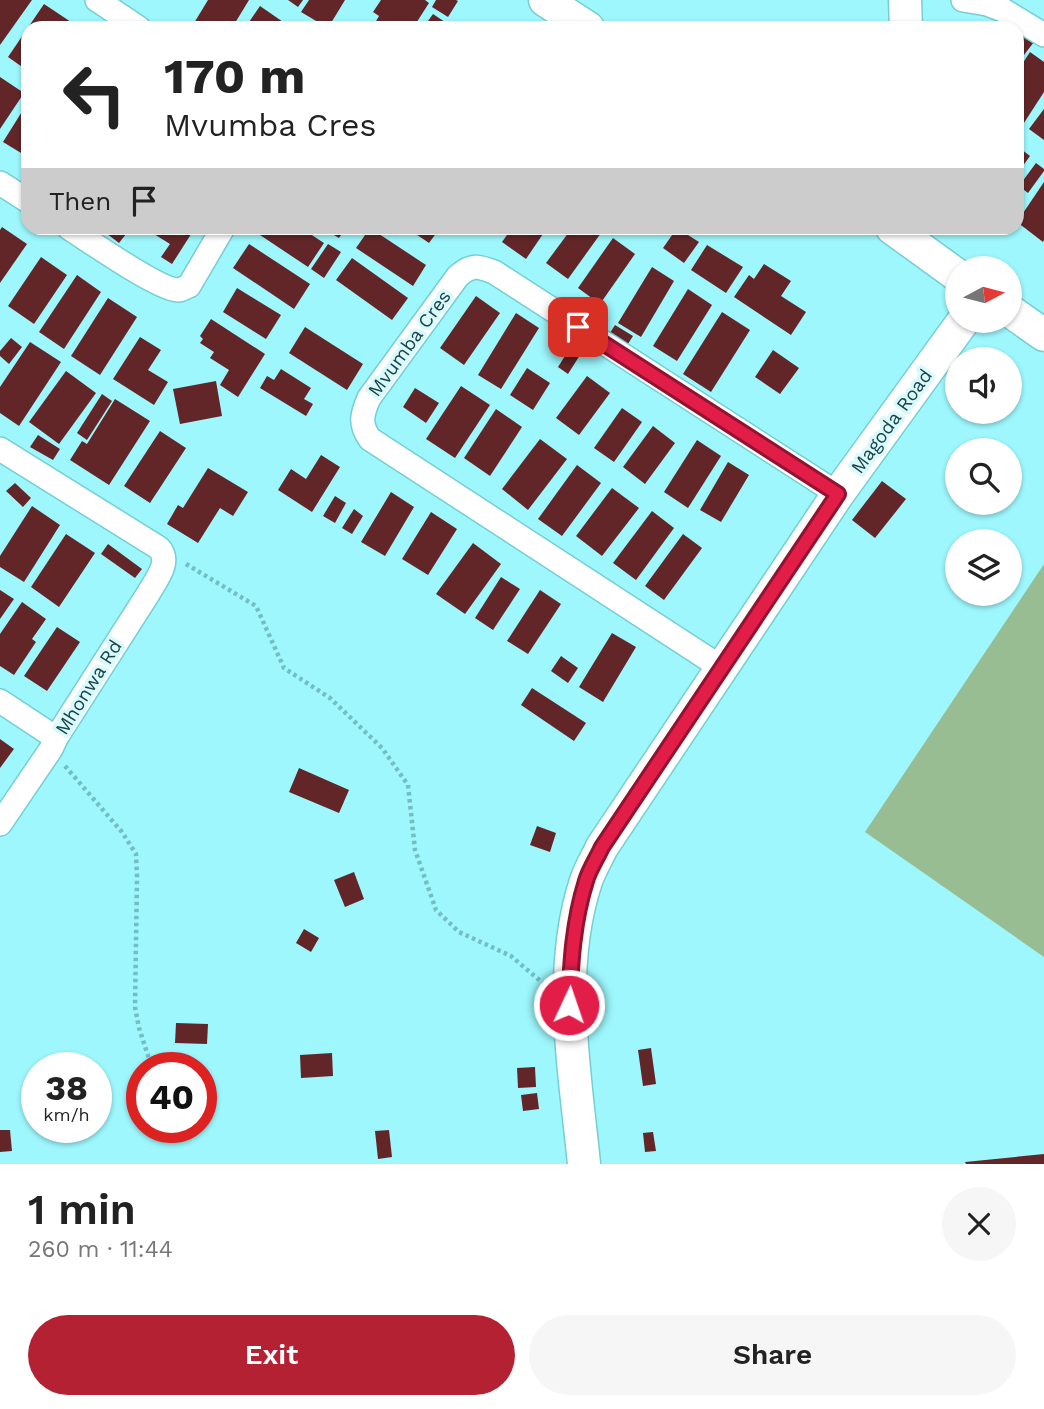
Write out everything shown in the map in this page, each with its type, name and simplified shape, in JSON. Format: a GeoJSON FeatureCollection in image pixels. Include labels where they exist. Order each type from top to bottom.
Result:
{"type":"FeatureCollection","features":[{"type":"Feature","properties":{"kind":"street"},"geometry":{"type":"LineString","coordinates":[[97,0],[128,21]]}},
{"type":"Feature","properties":{"kind":"street"},"geometry":{"type":"LineString","coordinates":[[545,0],[577,21]]}},
{"type":"Feature","properties":{"kind":"street"},"geometry":{"type":"LineString","coordinates":[[905,0],[906,21]]}},
{"type":"Feature","properties":{"kind":"street"},"geometry":{"type":"LineString","coordinates":[[963,0],[987,4],[1021,21]]}},
{"type":"Feature","properties":{"kind":"street"},"geometry":{"type":"LineString","coordinates":[[1024,23],[1044,35]]}},
{"type":"Feature","properties":{"kind":"street"},"geometry":{"type":"LineString","coordinates":[[0,183],[21,196]]}},
{"type":"Feature","properties":{"kind":"street"},"geometry":{"type":"LineString","coordinates":[[80,235],[160,284],[178,290],[188,286],[219,235]]}},
{"type":"Feature","properties":{"kind":"street"},"geometry":{"type":"LineString","coordinates":[[927,240],[945,261]]}},
{"type":"Feature","properties":{"kind":"street","name":"Mvumba Cres"},"geometry":{"type":"LineString","coordinates":[[722,668],[370,439],[362,422],[362,414],[369,398],[458,276],[467,268],[480,267],[494,272],[838,494]]}},
{"type":"Feature","properties":{"kind":"street"},"geometry":{"type":"LineString","coordinates":[[1022,319],[1044,335]]}},
{"type":"Feature","properties":{"kind":"street","name":"Magoda Road"},"geometry":{"type":"LineString","coordinates":[[584,1164],[569,1005],[572,944],[586,878],[602,847],[838,494],[955,333]]}},
{"type":"Feature","properties":{"kind":"street"},"geometry":{"type":"LineString","coordinates":[[0,449],[159,548]]}},
{"type":"Feature","properties":{"kind":"street","name":"Mhonwa Rd"},"geometry":{"type":"LineString","coordinates":[[0,824],[162,570],[164,557],[159,548]]}},
{"type":"Feature","properties":{"kind":"street"},"geometry":{"type":"LineString","coordinates":[[0,701],[53,743]]}},
{"type":"Feature","properties":{"kind":"path"},"geometry":{"type":"LineString","coordinates":[[159,548],[256,606],[284,668],[330,698],[382,748],[408,785],[415,850],[436,910],[459,932],[511,956],[569,1005]]}},
{"type":"Feature","properties":{"kind":"path"},"geometry":{"type":"LineString","coordinates":[[53,743],[136,854],[135,1007],[147,1052]]}},
{"type":"Feature","properties":{"kind":"green space"},"geometry":{"type":"Polygon","coordinates":[[[1044,564],[1044,957],[865,832],[1016,606],[1022,606],[1022,597],[1044,564]]]}},
{"type":"Feature","properties":{"kind":"building"},"geometry":{"type":"Polygon","coordinates":[[[0,0],[32,0],[0,45],[0,0]]]}},
{"type":"Feature","properties":{"kind":"building"},"geometry":{"type":"Polygon","coordinates":[[[208,0],[249,0],[236,21],[195,21],[208,0]]]}},
{"type":"Feature","properties":{"kind":"building"},"geometry":{"type":"Polygon","coordinates":[[[288,0],[303,0],[298,7],[288,0]]]}},
{"type":"Feature","properties":{"kind":"building"},"geometry":{"type":"Polygon","coordinates":[[[309,0],[345,0],[332,21],[316,21],[301,12],[309,0]]]}},
{"type":"Feature","properties":{"kind":"building"},"geometry":{"type":"Polygon","coordinates":[[[381,0],[425,0],[429,3],[417,21],[376,21],[379,16],[373,12],[381,0]]]}},
{"type":"Feature","properties":{"kind":"building"},"geometry":{"type":"Polygon","coordinates":[[[436,0],[458,1],[448,17],[432,7],[436,0]]]}},
{"type":"Feature","properties":{"kind":"building"},"geometry":{"type":"Polygon","coordinates":[[[44,4],[70,21],[32,21],[44,4]]]}},
{"type":"Feature","properties":{"kind":"building"},"geometry":{"type":"Polygon","coordinates":[[[260,6],[282,21],[250,21],[260,6]]]}},
{"type":"Feature","properties":{"kind":"building"},"geometry":{"type":"Polygon","coordinates":[[[433,14],[444,21],[428,21],[433,14]]]}},
{"type":"Feature","properties":{"kind":"building"},"geometry":{"type":"Polygon","coordinates":[[[1024,34],[1034,42],[1024,55],[1024,34]]]}},
{"type":"Feature","properties":{"kind":"building"},"geometry":{"type":"Polygon","coordinates":[[[21,38],[21,66],[8,57],[21,38]]]}},
{"type":"Feature","properties":{"kind":"building"},"geometry":{"type":"Polygon","coordinates":[[[1030,52],[1044,62],[1044,92],[1024,123],[1024,61],[1030,52]]]}},
{"type":"Feature","properties":{"kind":"building"},"geometry":{"type":"Polygon","coordinates":[[[0,77],[21,91],[21,98],[0,129],[0,77]]]}},
{"type":"Feature","properties":{"kind":"building"},"geometry":{"type":"Polygon","coordinates":[[[1044,109],[1044,140],[1029,129],[1044,109]]]}},
{"type":"Feature","properties":{"kind":"building"},"geometry":{"type":"Polygon","coordinates":[[[21,113],[21,153],[3,142],[21,113]]]}},
{"type":"Feature","properties":{"kind":"building"},"geometry":{"type":"Polygon","coordinates":[[[1024,151],[1030,156],[1024,164],[1024,151]]]}},
{"type":"Feature","properties":{"kind":"building"},"geometry":{"type":"Polygon","coordinates":[[[1036,163],[1044,169],[1028,193],[1024,190],[1024,179],[1036,163]]]}},
{"type":"Feature","properties":{"kind":"building"},"geometry":{"type":"Polygon","coordinates":[[[1044,182],[1043,242],[1024,227],[1024,212],[1044,182]]]}},
{"type":"Feature","properties":{"kind":"building"},"geometry":{"type":"Polygon","coordinates":[[[2,227],[27,244],[0,283],[0,230],[2,227]]]}},
{"type":"Feature","properties":{"kind":"building"},"geometry":{"type":"Polygon","coordinates":[[[109,235],[125,235],[119,243],[109,235]]]}},
{"type":"Feature","properties":{"kind":"building"},"geometry":{"type":"Polygon","coordinates":[[[156,235],[191,235],[172,264],[161,257],[170,244],[156,235]]]}},
{"type":"Feature","properties":{"kind":"building"},"geometry":{"type":"Polygon","coordinates":[[[260,235],[312,235],[324,243],[308,267],[260,235]]]}},
{"type":"Feature","properties":{"kind":"building"},"geometry":{"type":"Polygon","coordinates":[[[365,235],[381,235],[426,265],[413,286],[356,248],[365,235]]]}},
{"type":"Feature","properties":{"kind":"building"},"geometry":{"type":"Polygon","coordinates":[[[417,235],[435,235],[429,243],[417,235]]]}},
{"type":"Feature","properties":{"kind":"building"},"geometry":{"type":"Polygon","coordinates":[[[507,235],[542,235],[526,259],[502,242],[507,235]]]}},
{"type":"Feature","properties":{"kind":"building"},"geometry":{"type":"Polygon","coordinates":[[[567,235],[600,235],[568,279],[546,263],[567,235]]]}},
{"type":"Feature","properties":{"kind":"building"},"geometry":{"type":"Polygon","coordinates":[[[672,235],[688,235],[699,242],[684,263],[663,248],[672,235]]]}},
{"type":"Feature","properties":{"kind":"building"},"geometry":{"type":"Polygon","coordinates":[[[613,238],[635,254],[600,304],[578,288],[613,238]]]}},
{"type":"Feature","properties":{"kind":"building"},"geometry":{"type":"Polygon","coordinates":[[[249,244],[310,284],[294,309],[233,268],[249,244]]]}},
{"type":"Feature","properties":{"kind":"building"},"geometry":{"type":"Polygon","coordinates":[[[328,244],[341,252],[324,278],[311,269],[328,244]]]}},
{"type":"Feature","properties":{"kind":"building"},"geometry":{"type":"Polygon","coordinates":[[[707,245],[743,267],[726,293],[691,270],[707,245]]]}},
{"type":"Feature","properties":{"kind":"building"},"geometry":{"type":"Polygon","coordinates":[[[41,257],[67,275],[34,324],[8,306],[41,257]]]}},
{"type":"Feature","properties":{"kind":"building"},"geometry":{"type":"Polygon","coordinates":[[[352,258],[408,298],[392,320],[336,280],[352,258]]]}},
{"type":"Feature","properties":{"kind":"building"},"geometry":{"type":"Polygon","coordinates":[[[764,264],[791,281],[781,296],[806,312],[791,335],[734,297],[749,275],[754,279],[764,264]]]}},
{"type":"Feature","properties":{"kind":"building"},"geometry":{"type":"Polygon","coordinates":[[[652,267],[674,281],[641,337],[618,323],[652,267]]]}},
{"type":"Feature","properties":{"kind":"building"},"geometry":{"type":"Polygon","coordinates":[[[77,275],[101,292],[64,349],[39,332],[77,275]]]}},
{"type":"Feature","properties":{"kind":"building"},"geometry":{"type":"Polygon","coordinates":[[[237,288],[281,315],[266,339],[223,312],[237,288]]]}},
{"type":"Feature","properties":{"kind":"building"},"geometry":{"type":"Polygon","coordinates":[[[688,289],[712,305],[677,361],[653,346],[688,289]]]}},
{"type":"Feature","properties":{"kind":"building"},"geometry":{"type":"Polygon","coordinates":[[[476,296],[500,313],[464,365],[440,348],[476,296]]]}},
{"type":"Feature","properties":{"kind":"building"},"geometry":{"type":"Polygon","coordinates":[[[108,298],[137,317],[100,375],[71,356],[108,298]]]}},
{"type":"Feature","properties":{"kind":"building"},"geometry":{"type":"Polygon","coordinates":[[[722,312],[750,330],[711,392],[683,374],[722,312]]]}},
{"type":"Feature","properties":{"kind":"building"},"geometry":{"type":"Polygon","coordinates":[[[516,313],[539,328],[501,389],[478,375],[516,313]]]}},
{"type":"Feature","properties":{"kind":"building"},"geometry":{"type":"Polygon","coordinates":[[[211,319],[265,354],[238,397],[220,385],[229,370],[210,358],[214,352],[200,343],[203,339],[200,336],[211,319]]]}},
{"type":"Feature","properties":{"kind":"building"},"geometry":{"type":"Polygon","coordinates":[[[615,325],[633,336],[626,347],[608,336],[615,325]]]}},
{"type":"Feature","properties":{"kind":"building"},"geometry":{"type":"Polygon","coordinates":[[[305,327],[363,364],[347,390],[289,353],[305,327]]]}},
{"type":"Feature","properties":{"kind":"building"},"geometry":{"type":"Polygon","coordinates":[[[140,337],[161,350],[148,370],[168,382],[154,405],[113,379],[140,337]]]}},
{"type":"Feature","properties":{"kind":"building"},"geometry":{"type":"Polygon","coordinates":[[[11,338],[22,347],[9,364],[0,356],[0,351],[11,338]]]}},
{"type":"Feature","properties":{"kind":"building"},"geometry":{"type":"Polygon","coordinates":[[[558,341],[580,355],[568,374],[558,367],[565,356],[553,349],[558,341]]]}},
{"type":"Feature","properties":{"kind":"building"},"geometry":{"type":"Polygon","coordinates":[[[30,342],[61,362],[19,426],[0,413],[0,387],[30,342]]]}},
{"type":"Feature","properties":{"kind":"building"},"geometry":{"type":"Polygon","coordinates":[[[773,350],[799,368],[780,394],[755,377],[773,350]]]}},
{"type":"Feature","properties":{"kind":"building"},"geometry":{"type":"Polygon","coordinates":[[[527,368],[550,383],[533,410],[510,395],[527,368]]]}},
{"type":"Feature","properties":{"kind":"building"},"geometry":{"type":"Polygon","coordinates":[[[281,369],[311,388],[304,399],[313,404],[306,416],[260,388],[267,376],[274,380],[281,369]]]}},
{"type":"Feature","properties":{"kind":"building"},"geometry":{"type":"Polygon","coordinates":[[[66,371],[96,393],[59,444],[29,422],[66,371]]]}},
{"type":"Feature","properties":{"kind":"building"},"geometry":{"type":"Polygon","coordinates":[[[587,376],[610,393],[579,435],[556,418],[587,376]]]}},
{"type":"Feature","properties":{"kind":"building"},"geometry":{"type":"Polygon","coordinates":[[[216,381],[222,416],[180,424],[173,389],[216,381]]]}},
{"type":"Feature","properties":{"kind":"building"},"geometry":{"type":"Polygon","coordinates":[[[461,386],[490,405],[455,458],[426,439],[461,386]]]}},
{"type":"Feature","properties":{"kind":"building"},"geometry":{"type":"Polygon","coordinates":[[[415,388],[439,403],[426,423],[403,407],[415,388]]]}},
{"type":"Feature","properties":{"kind":"building"},"geometry":{"type":"Polygon","coordinates":[[[102,394],[112,401],[87,440],[77,433],[102,394]]]}},
{"type":"Feature","properties":{"kind":"building"},"geometry":{"type":"Polygon","coordinates":[[[115,399],[150,421],[109,485],[70,460],[82,441],[87,444],[115,399]]]}},
{"type":"Feature","properties":{"kind":"building"},"geometry":{"type":"Polygon","coordinates":[[[622,408],[642,422],[614,462],[594,448],[622,408]]]}},
{"type":"Feature","properties":{"kind":"building"},"geometry":{"type":"Polygon","coordinates":[[[496,409],[522,427],[490,476],[464,458],[496,409]]]}},
{"type":"Feature","properties":{"kind":"building"},"geometry":{"type":"Polygon","coordinates":[[[653,426],[675,443],[645,484],[623,467],[653,426]]]}},
{"type":"Feature","properties":{"kind":"building"},"geometry":{"type":"Polygon","coordinates":[[[160,431],[186,448],[150,503],[124,486],[160,431]]]}},
{"type":"Feature","properties":{"kind":"building"},"geometry":{"type":"Polygon","coordinates":[[[38,435],[60,449],[53,460],[30,447],[38,435]]]}},
{"type":"Feature","properties":{"kind":"building"},"geometry":{"type":"Polygon","coordinates":[[[540,439],[567,459],[528,510],[502,489],[540,439]]]}},
{"type":"Feature","properties":{"kind":"building"},"geometry":{"type":"Polygon","coordinates":[[[697,440],[721,456],[688,508],[664,492],[697,440]]]}},
{"type":"Feature","properties":{"kind":"building"},"geometry":{"type":"Polygon","coordinates":[[[321,455],[340,467],[312,512],[278,490],[291,469],[306,479],[321,455]]]}},
{"type":"Feature","properties":{"kind":"building"},"geometry":{"type":"Polygon","coordinates":[[[728,462],[749,475],[721,522],[700,510],[728,462]]]}},
{"type":"Feature","properties":{"kind":"building"},"geometry":{"type":"Polygon","coordinates":[[[577,465],[601,483],[562,536],[538,519],[577,465]]]}},
{"type":"Feature","properties":{"kind":"building"},"geometry":{"type":"Polygon","coordinates":[[[208,468],[248,492],[233,516],[220,508],[198,543],[167,524],[178,505],[183,508],[208,468]]]}},
{"type":"Feature","properties":{"kind":"building"},"geometry":{"type":"Polygon","coordinates":[[[882,481],[906,499],[875,538],[852,520],[882,481]]]}},
{"type":"Feature","properties":{"kind":"building"},"geometry":{"type":"Polygon","coordinates":[[[15,483],[31,498],[23,507],[6,491],[15,483]]]}},
{"type":"Feature","properties":{"kind":"building"},"geometry":{"type":"Polygon","coordinates":[[[612,488],[639,508],[602,556],[576,536],[612,488]]]}},
{"type":"Feature","properties":{"kind":"building"},"geometry":{"type":"Polygon","coordinates":[[[391,492],[414,507],[385,556],[361,542],[391,492]]]}},
{"type":"Feature","properties":{"kind":"building"},"geometry":{"type":"Polygon","coordinates":[[[335,496],[346,503],[335,523],[323,516],[335,496]]]}},
{"type":"Feature","properties":{"kind":"building"},"geometry":{"type":"Polygon","coordinates":[[[32,506],[60,525],[24,582],[0,567],[0,556],[32,506]]]}},
{"type":"Feature","properties":{"kind":"building"},"geometry":{"type":"Polygon","coordinates":[[[354,509],[363,516],[352,534],[342,528],[354,509]]]}},
{"type":"Feature","properties":{"kind":"building"},"geometry":{"type":"Polygon","coordinates":[[[652,511],[674,528],[636,580],[613,563],[652,511]]]}},
{"type":"Feature","properties":{"kind":"building"},"geometry":{"type":"Polygon","coordinates":[[[431,512],[457,529],[428,575],[402,559],[431,512]]]}},
{"type":"Feature","properties":{"kind":"building"},"geometry":{"type":"Polygon","coordinates":[[[66,534],[95,553],[59,607],[31,587],[66,534]]]}},
{"type":"Feature","properties":{"kind":"building"},"geometry":{"type":"Polygon","coordinates":[[[683,534],[702,548],[664,600],[645,586],[683,534]]]}},
{"type":"Feature","properties":{"kind":"building"},"geometry":{"type":"Polygon","coordinates":[[[473,543],[501,564],[465,614],[436,594],[473,543]]]}},
{"type":"Feature","properties":{"kind":"building"},"geometry":{"type":"Polygon","coordinates":[[[108,544],[142,569],[135,578],[101,554],[108,544]]]}},
{"type":"Feature","properties":{"kind":"building"},"geometry":{"type":"Polygon","coordinates":[[[501,577],[520,589],[493,630],[475,618],[501,577]]]}},
{"type":"Feature","properties":{"kind":"building"},"geometry":{"type":"Polygon","coordinates":[[[0,590],[14,599],[0,619],[0,590]]]}},
{"type":"Feature","properties":{"kind":"building"},"geometry":{"type":"Polygon","coordinates":[[[540,590],[561,604],[528,654],[507,641],[540,590]]]}},
{"type":"Feature","properties":{"kind":"building"},"geometry":{"type":"Polygon","coordinates":[[[22,602],[46,619],[32,639],[36,642],[14,675],[0,666],[0,634],[22,602]]]}},
{"type":"Feature","properties":{"kind":"building"},"geometry":{"type":"Polygon","coordinates":[[[57,627],[80,642],[47,691],[24,676],[57,627]]]}},
{"type":"Feature","properties":{"kind":"building"},"geometry":{"type":"Polygon","coordinates":[[[612,633],[636,647],[603,702],[579,687],[612,633]]]}},
{"type":"Feature","properties":{"kind":"building"},"geometry":{"type":"Polygon","coordinates":[[[561,656],[578,668],[568,683],[551,671],[561,656]]]}},
{"type":"Feature","properties":{"kind":"building"},"geometry":{"type":"Polygon","coordinates":[[[532,688],[586,723],[574,741],[521,705],[532,688]]]}},
{"type":"Feature","properties":{"kind":"building"},"geometry":{"type":"Polygon","coordinates":[[[0,739],[14,749],[0,768],[0,739]]]}},
{"type":"Feature","properties":{"kind":"building"},"geometry":{"type":"Polygon","coordinates":[[[299,768],[349,790],[339,813],[289,792],[299,768]]]}},
{"type":"Feature","properties":{"kind":"building"},"geometry":{"type":"Polygon","coordinates":[[[537,826],[556,833],[550,852],[530,845],[537,826]]]}},
{"type":"Feature","properties":{"kind":"building"},"geometry":{"type":"Polygon","coordinates":[[[354,872],[364,899],[345,907],[334,880],[354,872]]]}},
{"type":"Feature","properties":{"kind":"building"},"geometry":{"type":"Polygon","coordinates":[[[304,929],[319,938],[311,952],[296,943],[304,929]]]}},
{"type":"Feature","properties":{"kind":"building"},"geometry":{"type":"Polygon","coordinates":[[[176,1023],[208,1024],[207,1044],[175,1043],[176,1023]]]}},
{"type":"Feature","properties":{"kind":"building"},"geometry":{"type":"Polygon","coordinates":[[[651,1048],[656,1084],[643,1086],[638,1050],[651,1048]]]}},
{"type":"Feature","properties":{"kind":"building"},"geometry":{"type":"Polygon","coordinates":[[[332,1053],[333,1076],[301,1078],[300,1055],[332,1053]]]}},
{"type":"Feature","properties":{"kind":"building"},"geometry":{"type":"Polygon","coordinates":[[[535,1067],[536,1087],[518,1088],[517,1068],[535,1067]]]}},
{"type":"Feature","properties":{"kind":"building"},"geometry":{"type":"Polygon","coordinates":[[[537,1093],[539,1109],[523,1111],[521,1095],[537,1093]]]}},
{"type":"Feature","properties":{"kind":"building"},"geometry":{"type":"Polygon","coordinates":[[[0,1130],[10,1130],[12,1151],[0,1152],[0,1130]]]}},
{"type":"Feature","properties":{"kind":"building"},"geometry":{"type":"Polygon","coordinates":[[[389,1130],[392,1157],[378,1159],[375,1131],[389,1130]]]}},
{"type":"Feature","properties":{"kind":"building"},"geometry":{"type":"Polygon","coordinates":[[[653,1132],[656,1151],[645,1152],[643,1133],[653,1132]]]}},
{"type":"Feature","properties":{"kind":"building"},"geometry":{"type":"Polygon","coordinates":[[[1044,1154],[1044,1164],[965,1162],[1044,1154]]]}},
{"type":"Feature","properties":{"kind":"route"},"geometry":{"type":"LineString","coordinates":[[569,1005],[572,944],[580,904],[586,878],[602,847],[838,494],[578,327]]}}]}
